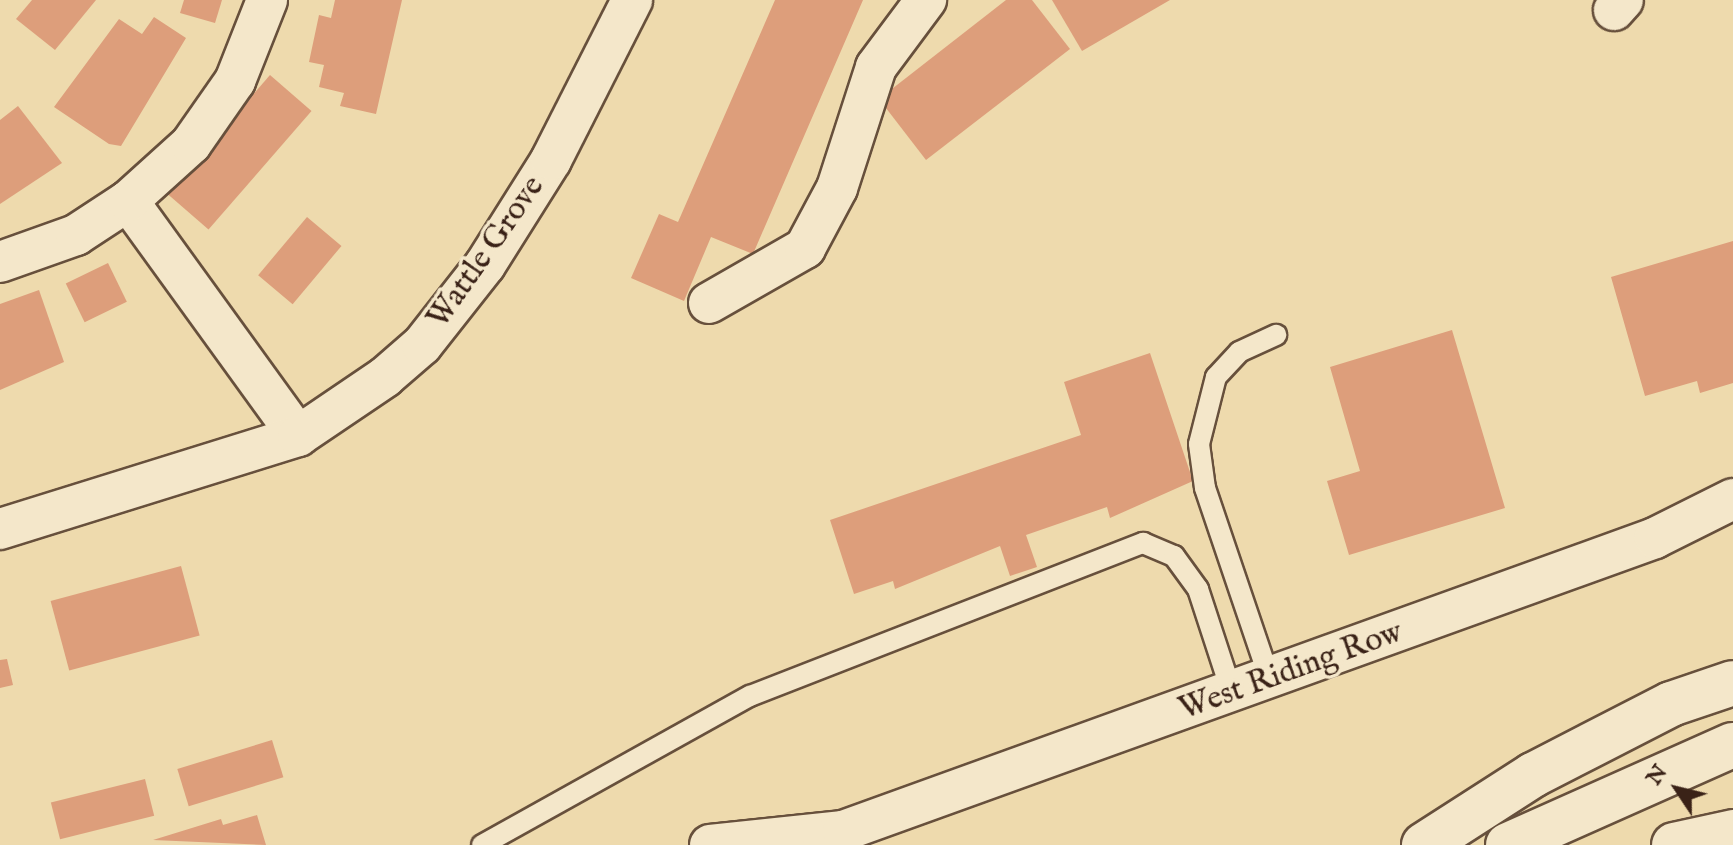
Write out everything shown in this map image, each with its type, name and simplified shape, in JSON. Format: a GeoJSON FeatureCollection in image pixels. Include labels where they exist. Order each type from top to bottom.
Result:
{"type":"FeatureCollection","features":[{"type":"Feature","properties":{"kind":"main road"},"geometry":{"type":"LineString","coordinates":[[1424,845],[1533,775],[1671,704],[1733,683]]}},
{"type":"Feature","properties":{"kind":"main road"},"geometry":{"type":"LineString","coordinates":[[1508,845],[1733,745]]}},
{"type":"Feature","properties":{"kind":"main road"},"geometry":{"type":"LineString","coordinates":[[1674,845],[1733,832]]}},
{"type":"Feature","properties":{"kind":"street"},"geometry":{"type":"LineString","coordinates":[[0,262],[76,235],[128,201],[191,144],[235,81],[267,0]]}},
{"type":"Feature","properties":{"kind":"street","name":"Wattle Grove"},"geometry":{"type":"LineString","coordinates":[[0,529],[298,436],[385,377],[453,310],[551,160],[632,0]]}},
{"type":"Feature","properties":{"kind":"street"},"geometry":{"type":"LineString","coordinates":[[709,303],[805,248],[837,188],[876,67],[926,0]]}},
{"type":"Feature","properties":{"kind":"street"},"geometry":{"type":"LineString","coordinates":[[128,201],[298,436]]}},
{"type":"Feature","properties":{"kind":"street","name":"West Riding Row"},"geometry":{"type":"LineString","coordinates":[[710,845],[833,838],[1655,538],[1733,499]]}},
{"type":"Feature","properties":{"kind":"lane"},"geometry":{"type":"LineString","coordinates":[[1270,680],[1205,488],[1199,444],[1216,377],[1239,352],[1276,335]]}},
{"type":"Feature","properties":{"kind":"lane"},"geometry":{"type":"LineString","coordinates":[[482,845],[750,696],[1143,543],[1174,556],[1198,589],[1232,693]]}},
{"type":"Feature","properties":{"kind":"building"},"geometry":{"type":"Polygon","coordinates":[[[32,0],[96,0],[55,50],[16,19],[32,0]]]}},
{"type":"Feature","properties":{"kind":"building"},"geometry":{"type":"Polygon","coordinates":[[[184,0],[222,0],[215,23],[180,13],[184,0]]]}},
{"type":"Feature","properties":{"kind":"building"},"geometry":{"type":"Polygon","coordinates":[[[335,0],[402,0],[376,114],[340,106],[344,93],[319,87],[324,65],[309,62],[319,15],[331,18],[335,0]]]}},
{"type":"Feature","properties":{"kind":"building"},"geometry":{"type":"Polygon","coordinates":[[[775,0],[863,0],[753,254],[711,237],[684,301],[631,278],[659,214],[678,222],[775,0]]]}},
{"type":"Feature","properties":{"kind":"building"},"geometry":{"type":"Polygon","coordinates":[[[1006,0],[1032,0],[1070,49],[926,160],[879,99],[1006,0]]]}},
{"type":"Feature","properties":{"kind":"building"},"geometry":{"type":"Polygon","coordinates":[[[1052,0],[1170,0],[1082,51],[1052,0]]]}},
{"type":"Feature","properties":{"kind":"building"},"geometry":{"type":"Polygon","coordinates":[[[154,17],[186,38],[121,146],[109,144],[54,107],[119,19],[142,34],[154,17]]]}},
{"type":"Feature","properties":{"kind":"building"},"geometry":{"type":"Polygon","coordinates":[[[270,75],[312,111],[209,230],[167,193],[270,75]]]}},
{"type":"Feature","properties":{"kind":"building"},"geometry":{"type":"Polygon","coordinates":[[[18,106],[62,163],[0,204],[0,120],[18,106]]]}},
{"type":"Feature","properties":{"kind":"building"},"geometry":{"type":"Polygon","coordinates":[[[307,217],[341,246],[293,304],[258,275],[307,217]]]}},
{"type":"Feature","properties":{"kind":"building"},"geometry":{"type":"Polygon","coordinates":[[[1733,241],[1733,383],[1700,393],[1697,381],[1645,396],[1611,277],[1733,241]]]}},
{"type":"Feature","properties":{"kind":"building"},"geometry":{"type":"Polygon","coordinates":[[[108,263],[127,302],[85,322],[66,284],[108,263]]]}},
{"type":"Feature","properties":{"kind":"building"},"geometry":{"type":"Polygon","coordinates":[[[39,290],[64,362],[0,390],[0,304],[39,290]]]}},
{"type":"Feature","properties":{"kind":"building"},"geometry":{"type":"Polygon","coordinates":[[[1452,330],[1505,508],[1349,555],[1327,481],[1360,471],[1330,367],[1452,330]]]}},
{"type":"Feature","properties":{"kind":"building"},"geometry":{"type":"Polygon","coordinates":[[[1150,353],[1193,481],[1110,518],[1107,507],[1026,535],[1037,567],[1010,576],[1000,546],[895,589],[893,581],[854,594],[830,520],[1081,435],[1064,382],[1150,353]]]}},
{"type":"Feature","properties":{"kind":"building"},"geometry":{"type":"Polygon","coordinates":[[[181,566],[200,636],[69,670],[51,601],[181,566]]]}},
{"type":"Feature","properties":{"kind":"building"},"geometry":{"type":"Polygon","coordinates":[[[7,659],[13,685],[0,688],[0,660],[7,659]]]}},
{"type":"Feature","properties":{"kind":"building"},"geometry":{"type":"Polygon","coordinates":[[[272,740],[283,777],[189,806],[177,769],[272,740]]]}},
{"type":"Feature","properties":{"kind":"building"},"geometry":{"type":"Polygon","coordinates":[[[145,779],[154,816],[60,839],[51,802],[145,779]]]}},
{"type":"Feature","properties":{"kind":"building"},"geometry":{"type":"Polygon","coordinates":[[[257,815],[266,845],[153,840],[221,819],[223,825],[257,815]]]}}]}
